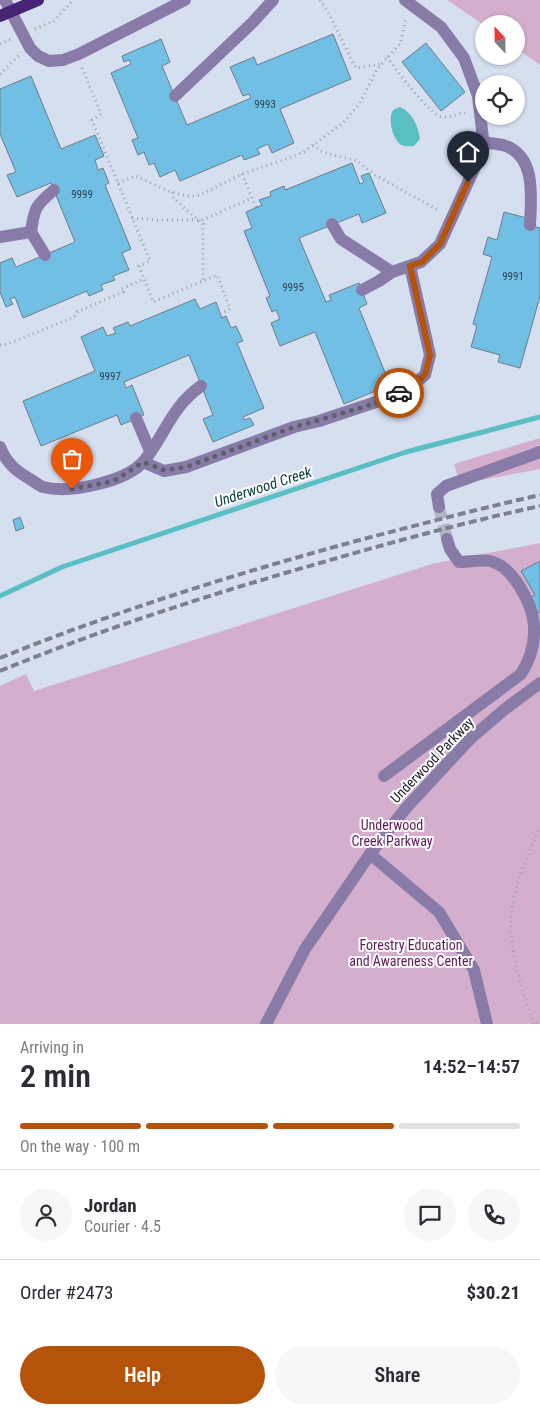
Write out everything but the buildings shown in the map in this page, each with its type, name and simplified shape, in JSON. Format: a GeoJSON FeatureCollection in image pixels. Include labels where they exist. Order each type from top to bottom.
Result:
{"type":"FeatureCollection","features":[{"type":"Feature","properties":{"kind":"main road"},"geometry":{"type":"LineString","coordinates":[[5,9],[38,0]]}},
{"type":"Feature","properties":{"kind":"street"},"geometry":{"type":"LineString","coordinates":[[5,9],[30,48],[38,56],[49,61],[63,60],[79,54],[185,0]]}},
{"type":"Feature","properties":{"kind":"street"},"geometry":{"type":"LineString","coordinates":[[175,96],[254,22],[273,0]]}},
{"type":"Feature","properties":{"kind":"street"},"geometry":{"type":"LineString","coordinates":[[407,2],[441,27],[464,58],[475,88]]}},
{"type":"Feature","properties":{"kind":"street"},"geometry":{"type":"LineString","coordinates":[[362,290],[392,272],[422,262],[440,244],[484,147],[482,125]]}},
{"type":"Feature","properties":{"kind":"street"},"geometry":{"type":"LineString","coordinates":[[483,142],[505,146],[515,152],[525,163],[528,169],[530,184],[530,225]]}},
{"type":"Feature","properties":{"kind":"street"},"geometry":{"type":"LineString","coordinates":[[45,255],[31,232],[33,214],[38,203],[54,190]]}},
{"type":"Feature","properties":{"kind":"street"},"geometry":{"type":"LineString","coordinates":[[332,224],[341,238],[392,272]]}},
{"type":"Feature","properties":{"kind":"street"},"geometry":{"type":"LineString","coordinates":[[0,237],[31,232]]}},
{"type":"Feature","properties":{"kind":"street"},"geometry":{"type":"LineString","coordinates":[[143,462],[164,470],[186,467],[294,427],[319,421],[394,396],[412,386],[425,375],[430,355],[410,266]]}},
{"type":"Feature","properties":{"kind":"street"},"geometry":{"type":"LineString","coordinates":[[0,447],[15,471],[43,487],[72,489],[114,481],[143,462],[188,395],[201,386]]}},
{"type":"Feature","properties":{"kind":"street"},"geometry":{"type":"LineString","coordinates":[[136,418],[150,451]]}},
{"type":"Feature","properties":{"kind":"street"},"geometry":{"type":"LineString","coordinates":[[440,507],[438,494],[446,486],[540,452]]}},
{"type":"Feature","properties":{"kind":"street"},"geometry":{"type":"LineString","coordinates":[[384,776],[521,674],[527,664],[533,644],[534,624],[528,605],[520,586],[509,572],[490,561],[459,562],[450,549],[447,539]]}},
{"type":"Feature","properties":{"kind":"street","name":"Underwood Parkway"},"geometry":{"type":"LineString","coordinates":[[266,1024],[305,949],[370,854],[406,808],[470,739],[505,708],[540,683]]}},
{"type":"Feature","properties":{"kind":"street"},"geometry":{"type":"LineString","coordinates":[[370,854],[439,912],[474,970],[486,1024]]}},
{"type":"Feature","properties":{"kind":"path"},"geometry":{"type":"LineString","coordinates":[[33,30],[54,21],[73,0]]}},
{"type":"Feature","properties":{"kind":"path"},"geometry":{"type":"LineString","coordinates":[[320,0],[335,23],[344,46],[356,68],[381,64]]}},
{"type":"Feature","properties":{"kind":"path"},"geometry":{"type":"LineString","coordinates":[[118,183],[136,176],[172,192],[192,197],[242,174],[304,152],[343,123],[360,103],[381,64],[400,44],[407,2]]}},
{"type":"Feature","properties":{"kind":"path"},"geometry":{"type":"LineString","coordinates":[[0,44],[15,37]]}},
{"type":"Feature","properties":{"kind":"path"},"geometry":{"type":"LineString","coordinates":[[0,74],[20,54]]}},
{"type":"Feature","properties":{"kind":"path"},"geometry":{"type":"LineString","coordinates":[[387,57],[433,113],[440,117],[450,117],[459,113],[475,112]]}},
{"type":"Feature","properties":{"kind":"path"},"geometry":{"type":"LineString","coordinates":[[81,65],[101,114],[92,120],[150,261],[139,266],[153,302],[216,275],[230,309],[220,314]]}},
{"type":"Feature","properties":{"kind":"path"},"geometry":{"type":"LineString","coordinates":[[313,145],[322,152],[357,161],[376,175],[451,218]]}},
{"type":"Feature","properties":{"kind":"path"},"geometry":{"type":"LineString","coordinates":[[242,174],[256,208]]}},
{"type":"Feature","properties":{"kind":"path"},"geometry":{"type":"LineString","coordinates":[[172,192],[174,199],[203,224],[203,281]]}},
{"type":"Feature","properties":{"kind":"path"},"geometry":{"type":"LineString","coordinates":[[132,218],[199,220],[252,198]]}},
{"type":"Feature","properties":{"kind":"path"},"geometry":{"type":"LineString","coordinates":[[0,345],[8,344],[74,316],[77,312],[123,292],[121,289],[144,279]]}},
{"type":"Feature","properties":{"kind":"path"},"geometry":{"type":"LineString","coordinates":[[537,1024],[518,976],[514,955],[511,913],[528,855],[540,827]]}},
{"type":"Feature","properties":{"kind":"green space"},"geometry":{"type":"Polygon","coordinates":[[[447,0],[540,0],[540,65],[525,54],[525,15],[475,15],[475,19],[447,0]]]}},
{"type":"Feature","properties":{"kind":"green space"},"geometry":{"type":"Polygon","coordinates":[[[540,438],[540,469],[460,484],[454,464],[540,438]]]}},
{"type":"Feature","properties":{"kind":"green space"},"geometry":{"type":"Polygon","coordinates":[[[540,543],[540,1024],[0,1024],[0,686],[26,674],[34,691],[432,564],[540,543]]]}},
{"type":"Feature","properties":{"kind":"shaded area"},"geometry":{"type":"Polygon","coordinates":[[[400,107],[412,116],[418,129],[420,139],[414,146],[401,145],[393,133],[391,118],[393,110],[400,107]]]}},
{"type":"Feature","properties":{"kind":"waterway","name":"Underwood Creek"},"geometry":{"type":"LineString","coordinates":[[0,596],[62,567],[406,452],[540,417]]}},
{"type":"Feature","properties":{"kind":"tunnel"},"geometry":{"type":"LineString","coordinates":[[439,507],[447,539]]}},
{"type":"Feature","properties":{"kind":"railway"},"geometry":{"type":"LineString","coordinates":[[0,658],[132,609],[221,580],[356,541],[540,495]]}},
{"type":"Feature","properties":{"kind":"railway"},"geometry":{"type":"LineString","coordinates":[[0,671],[158,612],[239,587],[402,540],[540,506]]}},
{"type":"Feature","properties":{"kind":"way so far"},"geometry":{"type":"LineString","coordinates":[[72,489],[114,481],[143,462],[164,470],[186,467],[294,427],[364,407],[399,393]]}},
{"type":"Feature","properties":{"kind":"route"},"geometry":{"type":"LineString","coordinates":[[399,393],[412,386],[425,375],[430,355],[410,266],[422,262],[440,244],[468,182]]}},
{"type":"Feature","properties":{"kind":"park label","name":"Underwood Creek Parkway"},"geometry":{"type":"Point","coordinates":[392,834]}},
{"type":"Feature","properties":{"kind":"park label","name":"Forestry Education and Awareness Center"},"geometry":{"type":"Point","coordinates":[411,954]}}]}
